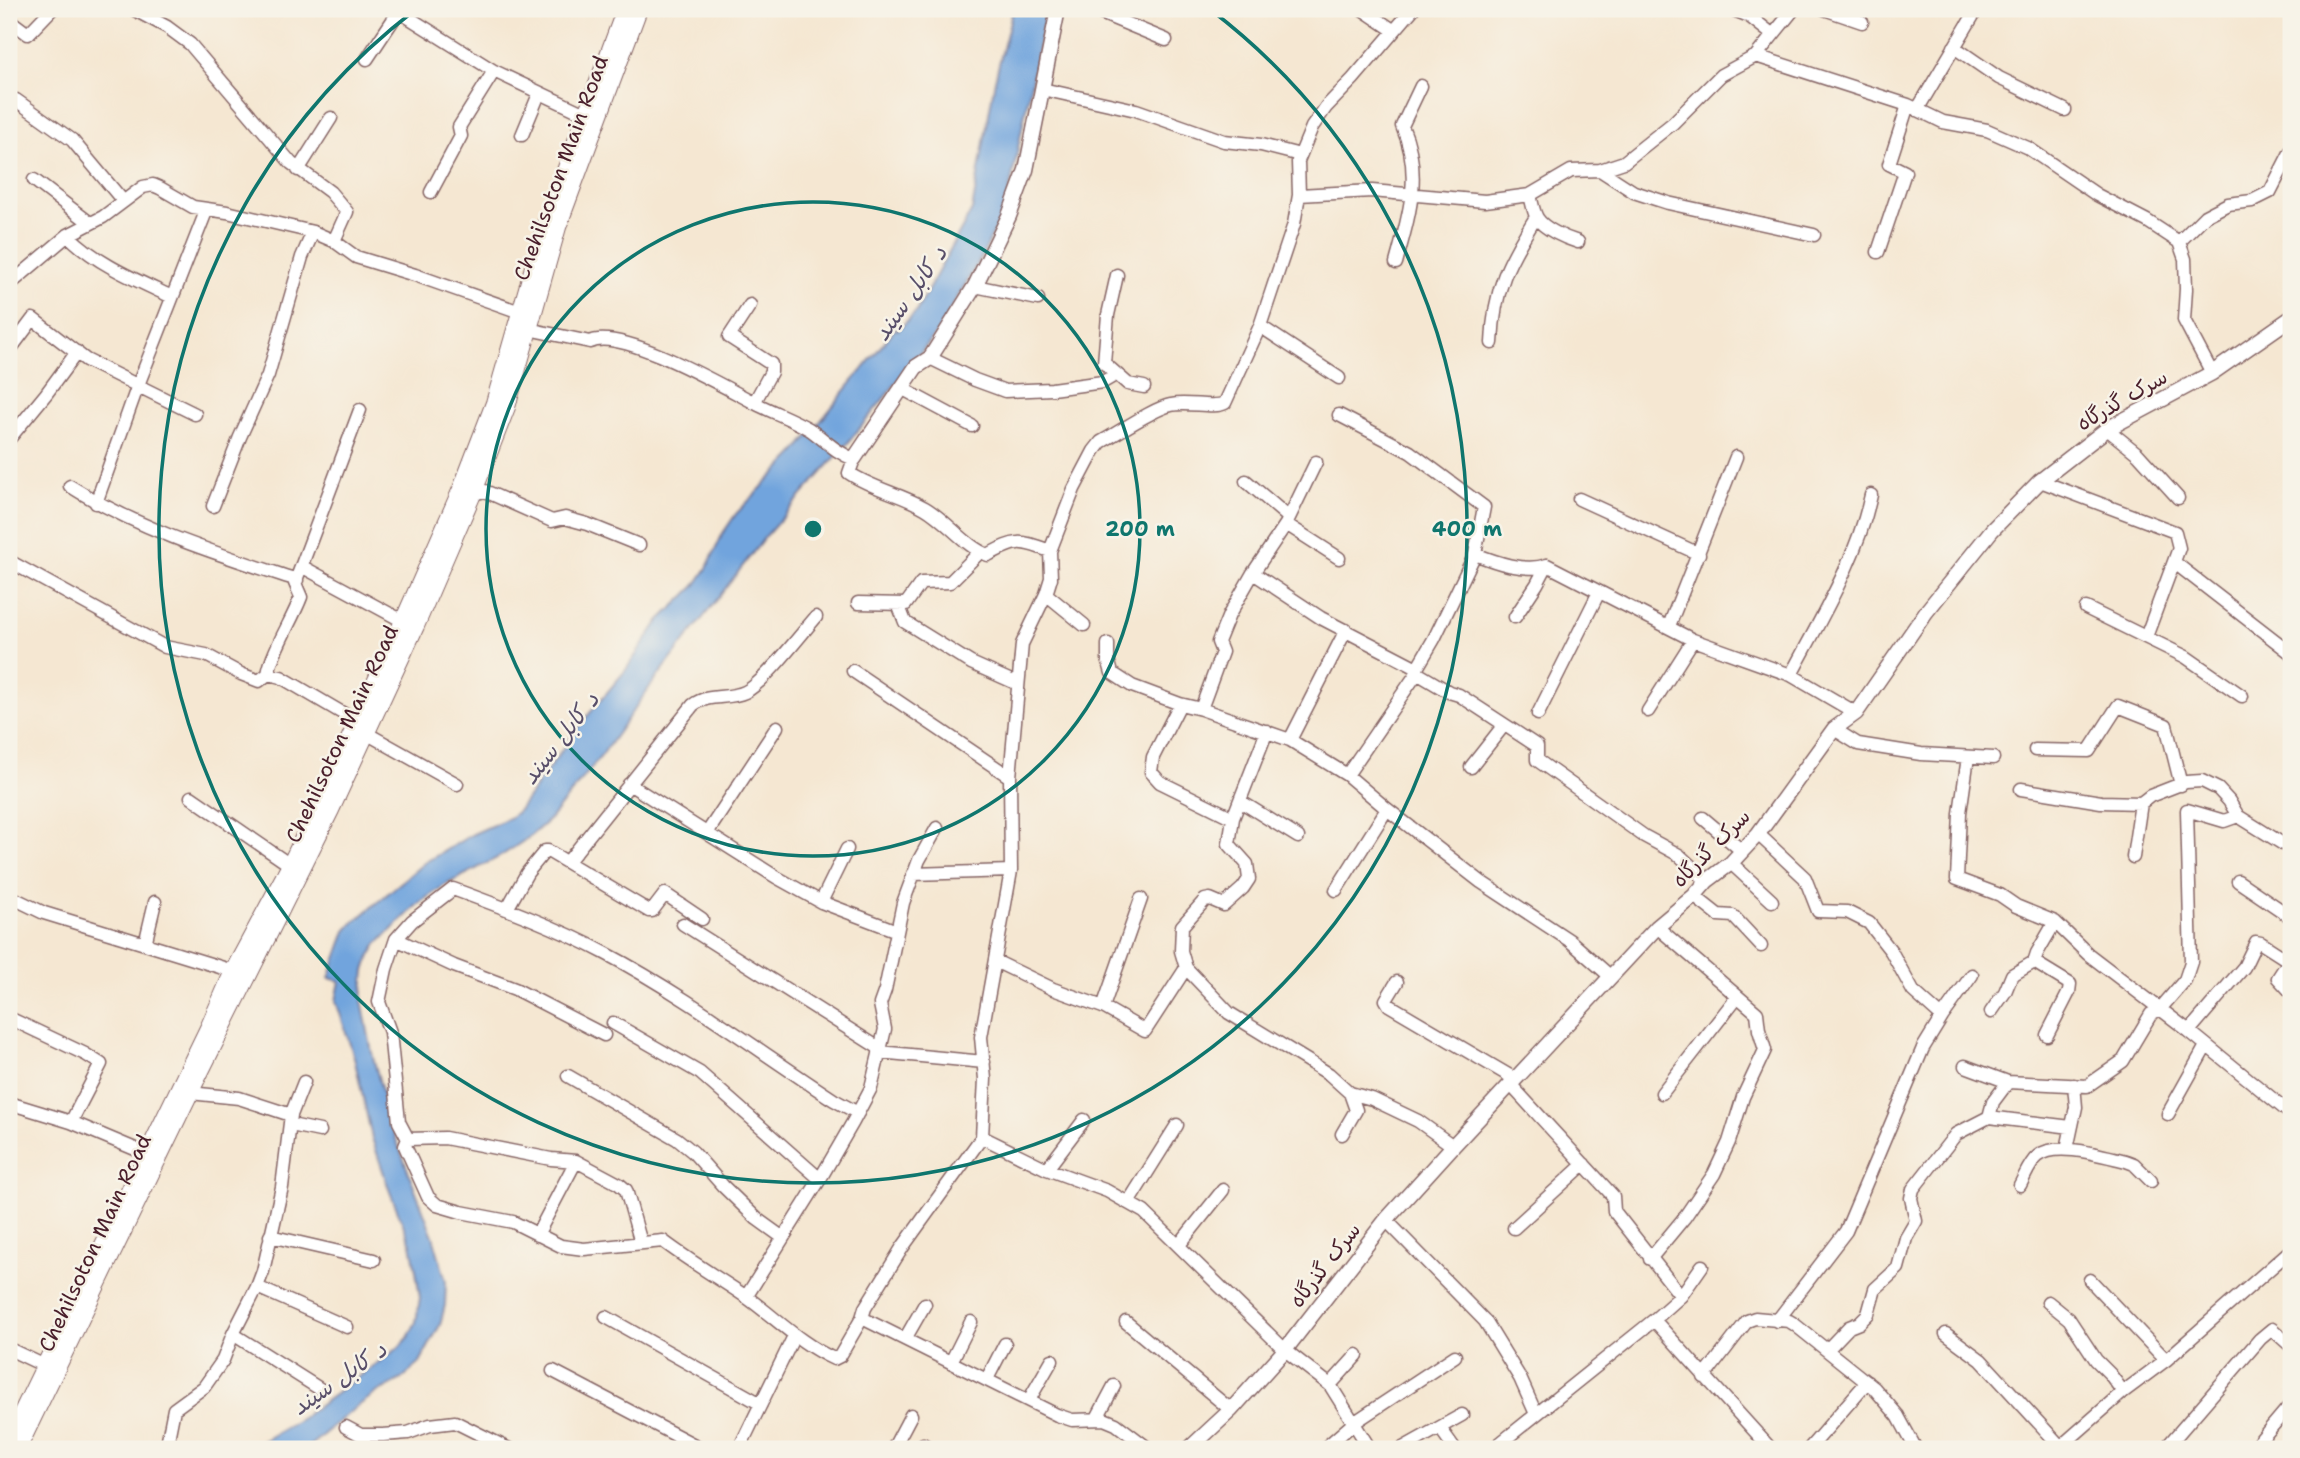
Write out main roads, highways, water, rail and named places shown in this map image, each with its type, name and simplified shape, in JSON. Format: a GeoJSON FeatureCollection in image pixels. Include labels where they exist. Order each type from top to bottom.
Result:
{"type":"FeatureCollection","features":[{"type":"Feature","properties":{"kind":"main road","name":"Chehilsoton Main Road"},"geometry":{"type":"LineString","coordinates":[[18,1449],[325,822],[361,727],[461,489],[494,403],[546,222],[625,9]]}},
{"type":"Feature","properties":{"kind":"main road","name":"Chehilsoton Main Road"},"geometry":{"type":"LineString","coordinates":[[9,1439],[233,971],[415,626],[473,494],[507,407],[558,227],[639,9]]}},
{"type":"Feature","properties":{"kind":"water"},"geometry":{"type":"Polygon","coordinates":[[[1013,9],[1046,9],[1008,198],[983,254],[936,334],[847,444],[765,537],[649,688],[602,755],[550,819],[501,856],[445,885],[419,903],[377,944],[370,956],[365,971],[362,1000],[372,1053],[391,1126],[433,1236],[446,1281],[445,1305],[440,1325],[419,1364],[400,1380],[355,1408],[306,1449],[249,1449],[302,1418],[397,1349],[408,1338],[416,1322],[420,1298],[411,1244],[372,1138],[354,1057],[336,1001],[340,981],[329,978],[346,931],[424,863],[473,834],[511,817],[519,810],[579,726],[625,671],[659,621],[695,586],[736,514],[795,453],[895,329],[898,330],[916,312],[972,210],[995,80],[1013,9]]]}},
{"type":"Feature","properties":{"kind":"water label","name":"د کابل سيند"},"geometry":{"type":"Point","coordinates":[910,293]}},
{"type":"Feature","properties":{"kind":"water label","name":"د کابل سيند"},"geometry":{"type":"Point","coordinates":[560,738]}},
{"type":"Feature","properties":{"kind":"water label","name":"د کابل سيند"},"geometry":{"type":"Point","coordinates":[339,1378]}}]}
